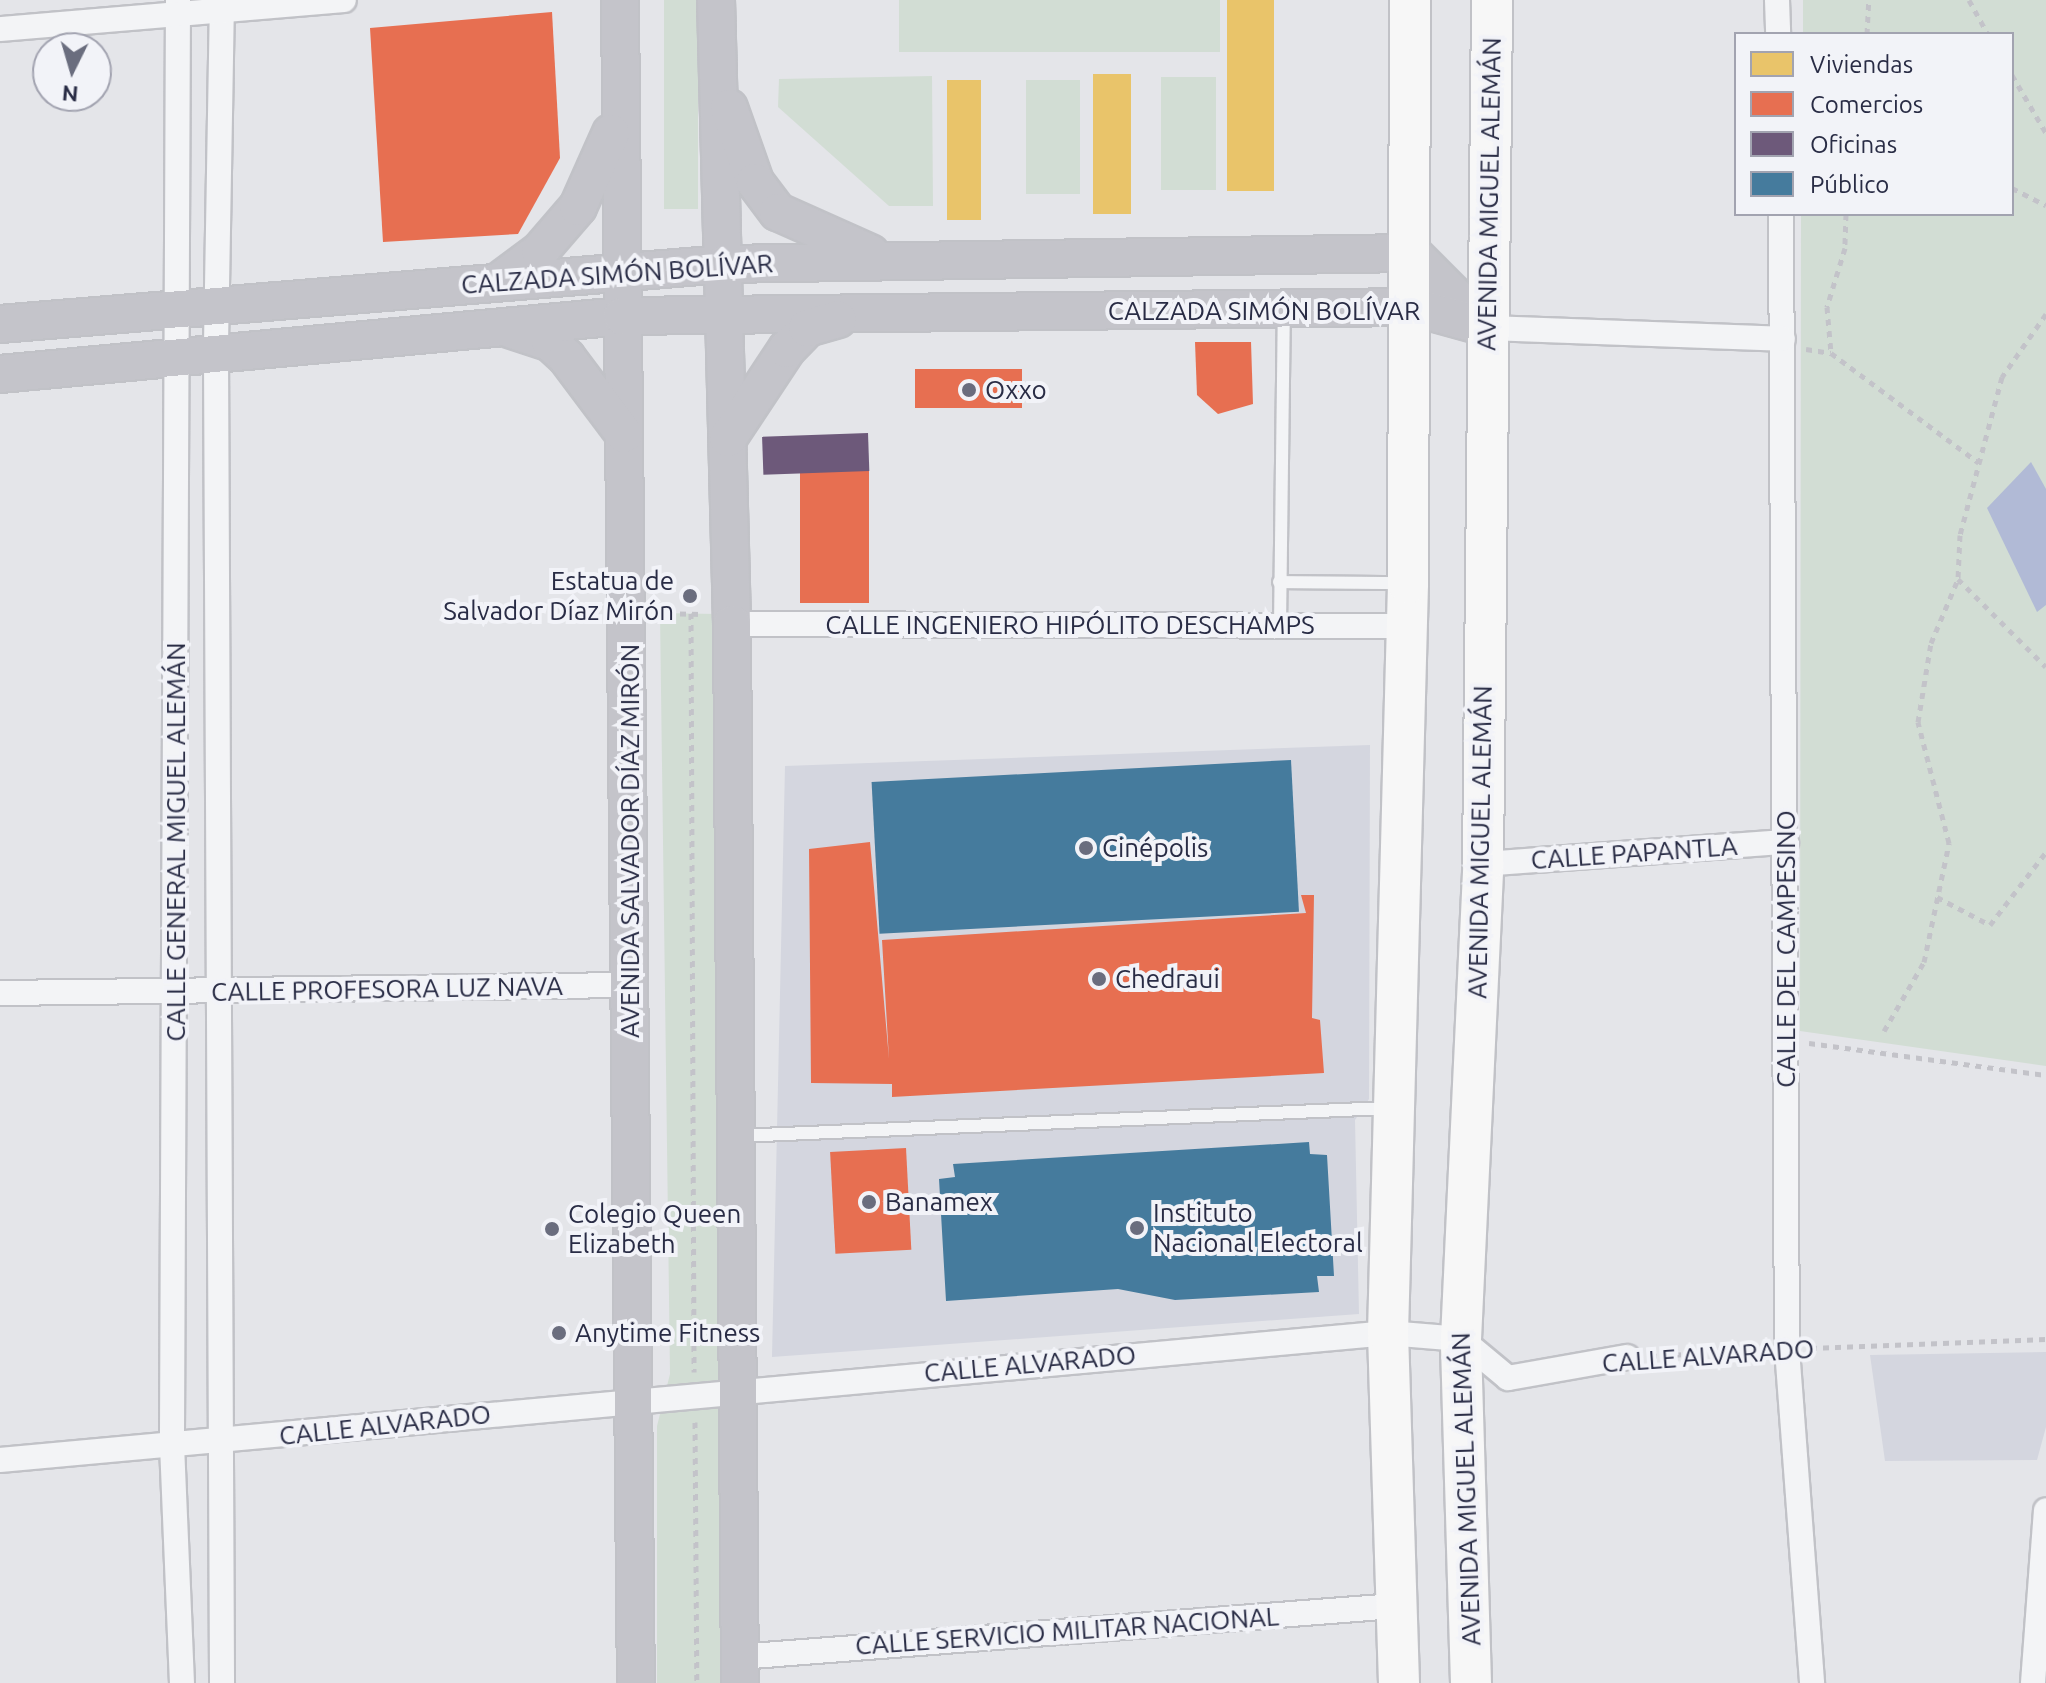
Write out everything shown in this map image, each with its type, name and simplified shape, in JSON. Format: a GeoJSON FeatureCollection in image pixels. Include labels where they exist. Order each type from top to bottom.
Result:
{"type":"FeatureCollection","features":[{"type":"Feature","properties":{"kind":"main road","name":"AVENIDA SALVADOR DÍAZ MIRÓN"},"geometry":{"type":"LineString","coordinates":[[620,0],[616,120],[624,434],[630,985],[630,1401],[636,1683]]}},
{"type":"Feature","properties":{"kind":"main road"},"geometry":{"type":"LineString","coordinates":[[716,0],[728,438],[724,619],[735,1136],[740,1670]]}},
{"type":"Feature","properties":{"kind":"main road"},"geometry":{"type":"LineString","coordinates":[[1396,1680],[1388,1333],[1398,1108],[1413,307],[1410,0]]}},
{"type":"Feature","properties":{"kind":"main road","name":"AVENIDA MIGUEL ALEMÁN"},"geometry":{"type":"LineString","coordinates":[[1472,1682],[1461,1339],[1483,864],[1492,0]]}},
{"type":"Feature","properties":{"kind":"main road"},"geometry":{"type":"LineString","coordinates":[[718,78],[755,182],[778,212],[853,249],[910,261]]}},
{"type":"Feature","properties":{"kind":"main road"},"geometry":{"type":"LineString","coordinates":[[501,280],[540,251],[578,207],[616,120]]}},
{"type":"Feature","properties":{"kind":"main road","name":"CALZADA SIMÓN BOLÍVAR"},"geometry":{"type":"LineString","coordinates":[[0,324],[621,269],[724,264],[1412,253],[1487,328]]}},
{"type":"Feature","properties":{"kind":"main road","name":"CALZADA SIMÓN BOLÍVAR"},"geometry":{"type":"LineString","coordinates":[[0,374],[622,316],[1413,307],[1487,328]]}},
{"type":"Feature","properties":{"kind":"main road"},"geometry":{"type":"LineString","coordinates":[[728,438],[807,328],[863,312]]}},
{"type":"Feature","properties":{"kind":"main road"},"geometry":{"type":"LineString","coordinates":[[503,327],[550,342],[624,434]]}},
{"type":"Feature","properties":{"kind":"street"},"geometry":{"type":"LineString","coordinates":[[0,29],[178,7],[344,0]]}},
{"type":"Feature","properties":{"kind":"street"},"geometry":{"type":"LineString","coordinates":[[1777,0],[1778,32]]}},
{"type":"Feature","properties":{"kind":"street","name":"CALLE GENERAL MIGUEL ALEMÁN"},"geometry":{"type":"LineString","coordinates":[[222,5],[216,356],[222,992],[217,1441],[222,1683]]}},
{"type":"Feature","properties":{"kind":"street","name":"CALLE GENERAL MIGUEL ALEMÁN"},"geometry":{"type":"LineString","coordinates":[[178,7],[172,1445],[182,1683]]}},
{"type":"Feature","properties":{"kind":"street","name":"CALLE DEL CAMPESINO"},"geometry":{"type":"LineString","coordinates":[[1781,216],[1787,1349],[1812,1683]]}},
{"type":"Feature","properties":{"kind":"street"},"geometry":{"type":"LineString","coordinates":[[1487,328],[1783,339]]}},
{"type":"Feature","properties":{"kind":"street","name":"CALLE INGENIERO HIPÓLITO DESCHAMPS"},"geometry":{"type":"LineString","coordinates":[[724,619],[1407,626]]}},
{"type":"Feature","properties":{"kind":"street","name":"CALLE PAPANTLA"},"geometry":{"type":"LineString","coordinates":[[1483,864],[1786,842]]}},
{"type":"Feature","properties":{"kind":"street","name":"CALLE PROFESORA LUZ NAVA"},"geometry":{"type":"LineString","coordinates":[[0,993],[630,985]]}},
{"type":"Feature","properties":{"kind":"street","name":"CALLE ALVARADO"},"geometry":{"type":"LineString","coordinates":[[0,1460],[738,1389],[1388,1333],[1461,1339],[1508,1378],[1627,1357]]}},
{"type":"Feature","properties":{"kind":"street"},"geometry":{"type":"LineString","coordinates":[[2033,1683],[2046,1510]]}},
{"type":"Feature","properties":{"kind":"street","name":"CALLE SERVICIO MILITAR NACIONAL"},"geometry":{"type":"LineString","coordinates":[[740,1670],[1395,1606]]}},
{"type":"Feature","properties":{"kind":"lane"},"geometry":{"type":"LineString","coordinates":[[1280,626],[1284,308]]}},
{"type":"Feature","properties":{"kind":"lane"},"geometry":{"type":"LineString","coordinates":[[1279,582],[1408,583]]}},
{"type":"Feature","properties":{"kind":"lane"},"geometry":{"type":"LineString","coordinates":[[735,1136],[1398,1108]]}},
{"type":"Feature","properties":{"kind":"path"},"geometry":{"type":"LineString","coordinates":[[1867,32],[1869,0]]}},
{"type":"Feature","properties":{"kind":"path"},"geometry":{"type":"LineString","coordinates":[[1969,0],[1987,32]]}},
{"type":"Feature","properties":{"kind":"path"},"geometry":{"type":"LineString","coordinates":[[2014,78],[2046,133]]}},
{"type":"Feature","properties":{"kind":"path"},"geometry":{"type":"LineString","coordinates":[[2014,189],[2046,205]]}},
{"type":"Feature","properties":{"kind":"path"},"geometry":{"type":"LineString","coordinates":[[1846,216],[1845,248],[1827,307],[1831,353],[1979,463]]}},
{"type":"Feature","properties":{"kind":"path"},"geometry":{"type":"LineString","coordinates":[[1884,1031],[1924,962],[1949,843],[1918,722],[1931,643],[1958,579],[1960,535],[2002,377],[2046,314]]}},
{"type":"Feature","properties":{"kind":"path"},"geometry":{"type":"LineString","coordinates":[[1958,579],[2046,667]]}},
{"type":"Feature","properties":{"kind":"path"},"geometry":{"type":"LineString","coordinates":[[660,613],[691,613],[724,619]]}},
{"type":"Feature","properties":{"kind":"path"},"geometry":{"type":"LineString","coordinates":[[691,613],[697,1683]]}},
{"type":"Feature","properties":{"kind":"path"},"geometry":{"type":"LineString","coordinates":[[1937,897],[1990,925],[2046,852]]}},
{"type":"Feature","properties":{"kind":"path"},"geometry":{"type":"LineString","coordinates":[[1787,1040],[2046,1075]]}},
{"type":"Feature","properties":{"kind":"path","name":"CALLE ALVARADO"},"geometry":{"type":"LineString","coordinates":[[1627,1357],[2046,1339]]}},
{"type":"Feature","properties":{"kind":"shaded area"},"geometry":{"type":"Polygon","coordinates":[[[664,0],[698,0],[698,209],[664,209],[664,0]]]}},
{"type":"Feature","properties":{"kind":"shaded area"},"geometry":{"type":"Polygon","coordinates":[[[899,0],[1220,0],[1220,52],[899,52],[899,0]]]}},
{"type":"Feature","properties":{"kind":"shaded area"},"geometry":{"type":"Polygon","coordinates":[[[1803,0],[2046,0],[2046,1066],[1800,1031],[1801,216],[2014,216],[2014,32],[1803,32],[1803,0]]]}},
{"type":"Feature","properties":{"kind":"shaded area"},"geometry":{"type":"Polygon","coordinates":[[[932,76],[933,206],[889,206],[778,107],[779,79],[932,76]]]}},
{"type":"Feature","properties":{"kind":"shaded area"},"geometry":{"type":"Polygon","coordinates":[[[1161,77],[1216,77],[1216,190],[1161,190],[1161,77]]]}},
{"type":"Feature","properties":{"kind":"shaded area"},"geometry":{"type":"Polygon","coordinates":[[[1026,80],[1080,80],[1080,194],[1026,194],[1026,80]]]}},
{"type":"Feature","properties":{"kind":"shaded area"},"geometry":{"type":"Polygon","coordinates":[[[660,613],[717,614],[718,1368],[731,1683],[657,1683],[657,1426],[670,1374],[660,613]]]}},
{"type":"Feature","properties":{"kind":"shaded area"},"geometry":{"type":"Polygon","coordinates":[[[1370,745],[1369,1099],[1355,1120],[1359,1314],[772,1357],[785,766],[1370,745]]]}},
{"type":"Feature","properties":{"kind":"shaded area"},"geometry":{"type":"Polygon","coordinates":[[[2046,1352],[2046,1427],[2037,1460],[1885,1461],[1870,1355],[2046,1352]]]}},
{"type":"Feature","properties":{"kind":"water"},"geometry":{"type":"Polygon","coordinates":[[[2031,462],[2046,489],[2046,605],[2037,612],[1987,508],[2031,462]]]}},
{"type":"Feature","properties":{"kind":"building: Viviendas"},"geometry":{"type":"Polygon","coordinates":[[[1227,0],[1274,0],[1274,191],[1227,191],[1227,0]]]}},
{"type":"Feature","properties":{"kind":"building: Viviendas"},"geometry":{"type":"Polygon","coordinates":[[[1093,74],[1131,74],[1131,214],[1093,214],[1093,74]]]}},
{"type":"Feature","properties":{"kind":"building: Viviendas"},"geometry":{"type":"Polygon","coordinates":[[[947,80],[981,80],[981,220],[947,220],[947,80]]]}},
{"type":"Feature","properties":{"kind":"building: Comercios"},"geometry":{"type":"Polygon","coordinates":[[[552,12],[560,158],[518,234],[383,242],[370,28],[552,12]]]}},
{"type":"Feature","properties":{"kind":"building: Comercios"},"geometry":{"type":"Polygon","coordinates":[[[1195,342],[1251,342],[1253,404],[1218,414],[1197,395],[1195,342]]]}},
{"type":"Feature","properties":{"kind":"building: Comercios","name":"Oxxo"},"geometry":{"type":"Polygon","coordinates":[[[915,369],[1022,369],[1022,408],[915,408],[915,369]]]}},
{"type":"Feature","properties":{"kind":"building: Comercios"},"geometry":{"type":"Polygon","coordinates":[[[800,471],[869,471],[869,603],[800,603],[800,471]]]}},
{"type":"Feature","properties":{"kind":"building: Comercios","name":"Chedraui"},"geometry":{"type":"Polygon","coordinates":[[[870,842],[889,1059],[882,940],[1306,913],[1301,895],[1314,895],[1312,1018],[1320,1020],[1324,1073],[892,1097],[892,1084],[811,1083],[809,849],[870,842]]]}},
{"type":"Feature","properties":{"kind":"building: Comercios","name":"Banamex"},"geometry":{"type":"Polygon","coordinates":[[[906,1148],[911,1250],[835,1254],[830,1152],[906,1148]]]}},
{"type":"Feature","properties":{"kind":"building: Oficinas"},"geometry":{"type":"Polygon","coordinates":[[[868,433],[869,471],[763,475],[762,437],[868,433]]]}},
{"type":"Feature","properties":{"kind":"building: Público","name":"Cinépolis"},"geometry":{"type":"Polygon","coordinates":[[[1291,760],[1299,912],[880,934],[872,782],[1291,760]]]}},
{"type":"Feature","properties":{"kind":"building: Público","name":"Instituto Nacional Electoral"},"geometry":{"type":"Polygon","coordinates":[[[1309,1142],[1310,1154],[1327,1155],[1334,1276],[1317,1276],[1319,1292],[1175,1300],[1118,1289],[946,1301],[939,1179],[955,1177],[953,1164],[1309,1142]]]}},
{"type":"Feature","properties":{"kind":"place","name":"Oxxo"},"geometry":{"type":"Point","coordinates":[969,390]}},
{"type":"Feature","properties":{"kind":"place","name":"Estatua de Salvador Díaz Mirón"},"geometry":{"type":"Point","coordinates":[690,596]}},
{"type":"Feature","properties":{"kind":"place","name":"Cinépolis"},"geometry":{"type":"Point","coordinates":[1086,848]}},
{"type":"Feature","properties":{"kind":"place","name":"Chedraui"},"geometry":{"type":"Point","coordinates":[1099,979]}},
{"type":"Feature","properties":{"kind":"place","name":"Banamex"},"geometry":{"type":"Point","coordinates":[869,1202]}},
{"type":"Feature","properties":{"kind":"place","name":"Instituto Nacional Electoral"},"geometry":{"type":"Point","coordinates":[1137,1228]}},
{"type":"Feature","properties":{"kind":"place","name":"Colegio Queen Elizabeth"},"geometry":{"type":"Point","coordinates":[552,1229]}},
{"type":"Feature","properties":{"kind":"place","name":"Anytime Fitness"},"geometry":{"type":"Point","coordinates":[559,1333]}}]}
